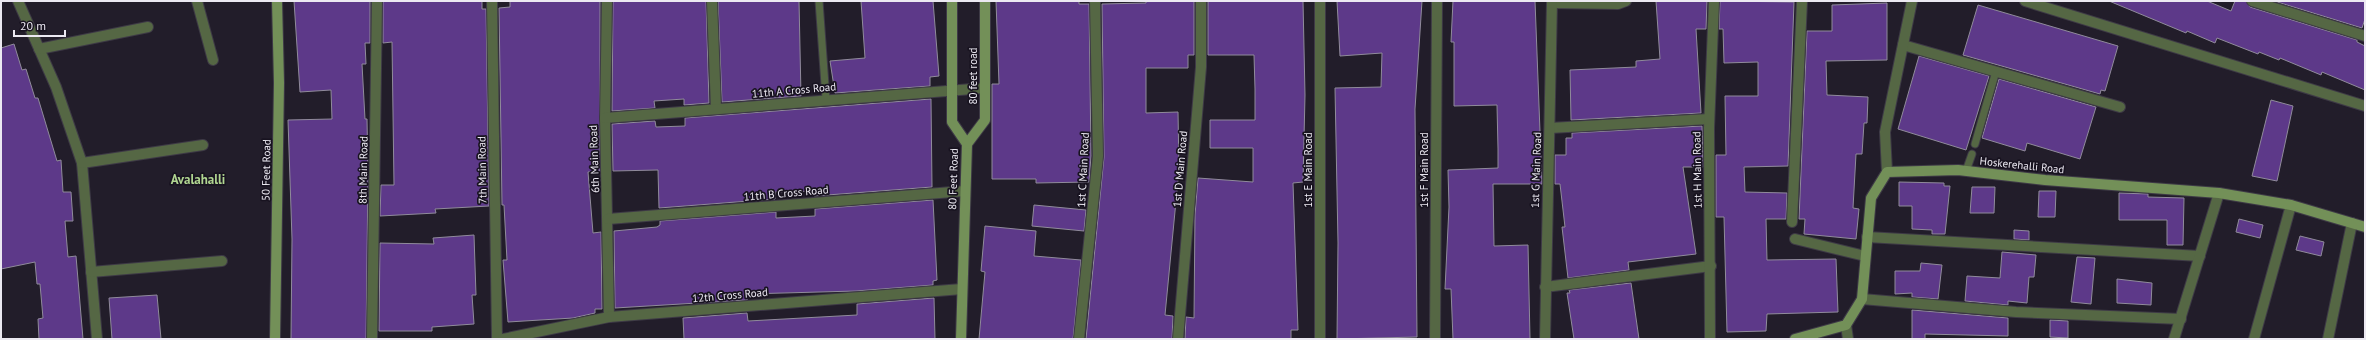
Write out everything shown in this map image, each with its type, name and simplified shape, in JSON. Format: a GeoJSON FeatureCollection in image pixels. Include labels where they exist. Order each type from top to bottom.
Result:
{"type":"FeatureCollection","features":[{"type":"Feature","properties":{"kind":"street"},"geometry":{"type":"LineString","coordinates":[[18,1],[56,87],[82,163],[97,339]]}},
{"type":"Feature","properties":{"kind":"street"},"geometry":{"type":"LineString","coordinates":[[197,1],[213,60]]}},
{"type":"Feature","properties":{"kind":"street","name":"50 Feet Road"},"geometry":{"type":"LineString","coordinates":[[276,339],[279,83],[277,1]]}},
{"type":"Feature","properties":{"kind":"street","name":"8th Main Road"},"geometry":{"type":"LineString","coordinates":[[372,339],[377,1]]}},
{"type":"Feature","properties":{"kind":"street","name":"7th Main Road"},"geometry":{"type":"LineString","coordinates":[[492,1],[497,339]]}},
{"type":"Feature","properties":{"kind":"street","name":"6th Main Road"},"geometry":{"type":"LineString","coordinates":[[607,1],[605,118],[609,317]]}},
{"type":"Feature","properties":{"kind":"street"},"geometry":{"type":"LineString","coordinates":[[712,1],[716,109]]}},
{"type":"Feature","properties":{"kind":"street","name":"80 Feet Road"},"geometry":{"type":"LineString","coordinates":[[952,1],[952,122],[967,144],[961,339]]}},
{"type":"Feature","properties":{"kind":"street","name":"80 feet road"},"geometry":{"type":"LineString","coordinates":[[967,144],[985,120],[985,1]]}},
{"type":"Feature","properties":{"kind":"street","name":"1st C Main Road"},"geometry":{"type":"LineString","coordinates":[[1079,339],[1098,156],[1095,1]]}},
{"type":"Feature","properties":{"kind":"street","name":"1st D Main Road"},"geometry":{"type":"LineString","coordinates":[[1178,339],[1201,67],[1201,1]]}},
{"type":"Feature","properties":{"kind":"street","name":"1st E Main Road"},"geometry":{"type":"LineString","coordinates":[[1320,1],[1320,339]]}},
{"type":"Feature","properties":{"kind":"street","name":"1st F Main Road"},"geometry":{"type":"LineString","coordinates":[[1435,339],[1437,1]]}},
{"type":"Feature","properties":{"kind":"street"},"geometry":{"type":"LineString","coordinates":[[1552,2],[1618,4],[1626,1]]}},
{"type":"Feature","properties":{"kind":"street","name":"1st H Main Road"},"geometry":{"type":"LineString","coordinates":[[1710,339],[1710,119],[1714,1]]}},
{"type":"Feature","properties":{"kind":"street"},"geometry":{"type":"LineString","coordinates":[[1792,222],[1802,1]]}},
{"type":"Feature","properties":{"kind":"street"},"geometry":{"type":"LineString","coordinates":[[1848,339],[1846,325],[1862,299],[1871,198],[1887,172],[1885,132],[1912,1]]}},
{"type":"Feature","properties":{"kind":"street"},"geometry":{"type":"LineString","coordinates":[[2025,1],[2365,106]]}},
{"type":"Feature","properties":{"kind":"street"},"geometry":{"type":"LineString","coordinates":[[2252,1],[2365,36]]}},
{"type":"Feature","properties":{"kind":"street","name":"1st G Main Road"},"geometry":{"type":"LineString","coordinates":[[1545,339],[1552,2]]}},
{"type":"Feature","properties":{"kind":"street"},"geometry":{"type":"LineString","coordinates":[[39,48],[148,27]]}},
{"type":"Feature","properties":{"kind":"street"},"geometry":{"type":"LineString","coordinates":[[1903,45],[2120,107]]}},
{"type":"Feature","properties":{"kind":"street","name":"11th A Cross Road"},"geometry":{"type":"LineString","coordinates":[[605,118],[826,99],[985,88]]}},
{"type":"Feature","properties":{"kind":"street"},"geometry":{"type":"LineString","coordinates":[[1550,128],[1710,119]]}},
{"type":"Feature","properties":{"kind":"street"},"geometry":{"type":"LineString","coordinates":[[82,163],[203,145]]}},
{"type":"Feature","properties":{"kind":"street","name":"Hoskerehalli Road"},"geometry":{"type":"LineString","coordinates":[[1887,172],[1966,171],[2045,180],[2219,193],[2291,205],[2365,227]]}},
{"type":"Feature","properties":{"kind":"street","name":"11th B Cross Road"},"geometry":{"type":"LineString","coordinates":[[608,219],[965,191]]}},
{"type":"Feature","properties":{"kind":"street"},"geometry":{"type":"LineString","coordinates":[[2174,339],[2219,193]]}},
{"type":"Feature","properties":{"kind":"street"},"geometry":{"type":"LineString","coordinates":[[2254,339],[2291,205]]}},
{"type":"Feature","properties":{"kind":"street"},"geometry":{"type":"LineString","coordinates":[[2328,339],[2352,224]]}},
{"type":"Feature","properties":{"kind":"street"},"geometry":{"type":"LineString","coordinates":[[1867,237],[2200,256]]}},
{"type":"Feature","properties":{"kind":"street"},"geometry":{"type":"LineString","coordinates":[[1795,239],[1866,256]]}},
{"type":"Feature","properties":{"kind":"street"},"geometry":{"type":"LineString","coordinates":[[91,272],[222,261]]}},
{"type":"Feature","properties":{"kind":"street"},"geometry":{"type":"LineString","coordinates":[[1545,287],[1711,266]]}},
{"type":"Feature","properties":{"kind":"street","name":"12th Cross Road"},"geometry":{"type":"LineString","coordinates":[[503,339],[609,317],[962,289]]}},
{"type":"Feature","properties":{"kind":"street"},"geometry":{"type":"LineString","coordinates":[[1862,299],[2016,312],[2181,319]]}},
{"type":"Feature","properties":{"kind":"street"},"geometry":{"type":"LineString","coordinates":[[1795,339],[1846,325]]}},
{"type":"Feature","properties":{"kind":"lane"},"geometry":{"type":"LineString","coordinates":[[820,1],[826,99]]}},
{"type":"Feature","properties":{"kind":"lane"},"geometry":{"type":"LineString","coordinates":[[1975,144],[1996,71]]}},
{"type":"Feature","properties":{"kind":"lane"},"geometry":{"type":"LineString","coordinates":[[1966,171],[1972,154]]}},
{"type":"Feature","properties":{"kind":"building"},"geometry":{"type":"Polygon","coordinates":[[[294,1],[370,1],[370,43],[365,43],[366,64],[362,64],[365,119],[367,119],[368,177],[366,339],[291,339],[292,239],[288,120],[332,119],[331,90],[300,92],[294,1]]]}},
{"type":"Feature","properties":{"kind":"building"},"geometry":{"type":"Polygon","coordinates":[[[383,1],[482,1],[482,9],[486,9],[489,206],[435,209],[436,213],[380,216],[381,185],[394,185],[392,42],[383,43],[383,1]]]}},
{"type":"Feature","properties":{"kind":"building"},"geometry":{"type":"Polygon","coordinates":[[[510,1],[600,1],[600,171],[588,172],[593,233],[601,232],[602,309],[595,309],[595,313],[573,318],[508,322],[503,260],[507,260],[504,205],[502,205],[499,8],[510,7],[510,1]]]}},
{"type":"Feature","properties":{"kind":"building"},"geometry":{"type":"Polygon","coordinates":[[[613,1],[706,1],[709,103],[684,105],[684,99],[654,101],[655,108],[612,111],[613,1]]]}},
{"type":"Feature","properties":{"kind":"building"},"geometry":{"type":"Polygon","coordinates":[[[718,1],[799,1],[801,96],[722,102],[718,1]]]}},
{"type":"Feature","properties":{"kind":"building"},"geometry":{"type":"Polygon","coordinates":[[[861,1],[933,1],[939,76],[930,77],[930,86],[835,93],[830,61],[865,58],[861,1]]]}},
{"type":"Feature","properties":{"kind":"building"},"geometry":{"type":"Polygon","coordinates":[[[996,1],[1079,1],[1079,4],[1089,4],[1091,156],[1089,182],[1036,183],[1036,179],[992,179],[992,84],[999,84],[996,1]]]}},
{"type":"Feature","properties":{"kind":"building"},"geometry":{"type":"Polygon","coordinates":[[[1146,1],[1194,1],[1194,55],[1188,55],[1188,68],[1146,68],[1146,113],[1178,112],[1179,170],[1165,315],[1173,316],[1172,339],[1086,339],[1104,157],[1102,4],[1146,3],[1146,1]]]}},
{"type":"Feature","properties":{"kind":"building"},"geometry":{"type":"Polygon","coordinates":[[[1208,1],[1303,1],[1305,95],[1303,182],[1293,183],[1298,330],[1291,330],[1291,339],[1185,339],[1186,317],[1194,318],[1195,215],[1198,178],[1253,182],[1253,148],[1210,148],[1210,120],[1255,120],[1255,89],[1254,55],[1208,55],[1208,1]]]}},
{"type":"Feature","properties":{"kind":"building"},"geometry":{"type":"Polygon","coordinates":[[[1337,1],[1422,1],[1415,109],[1417,337],[1337,339],[1338,243],[1335,88],[1381,87],[1382,53],[1340,56],[1337,1]]]}},
{"type":"Feature","properties":{"kind":"building"},"geometry":{"type":"Polygon","coordinates":[[[1453,1],[1535,1],[1542,184],[1493,184],[1494,246],[1528,245],[1530,339],[1453,339],[1451,289],[1445,289],[1449,207],[1448,170],[1498,168],[1498,149],[1497,105],[1454,106],[1454,42],[1451,42],[1453,1]]]}},
{"type":"Feature","properties":{"kind":"building"},"geometry":{"type":"Polygon","coordinates":[[[1656,1],[1707,1],[1706,29],[1696,29],[1701,113],[1571,120],[1570,70],[1636,67],[1636,61],[1660,59],[1656,1]]]}},
{"type":"Feature","properties":{"kind":"building"},"geometry":{"type":"Polygon","coordinates":[[[1720,1],[1794,2],[1788,166],[1744,167],[1745,192],[1787,193],[1786,219],[1766,219],[1767,260],[1836,259],[1838,312],[1767,314],[1766,331],[1727,332],[1724,217],[1716,217],[1716,155],[1726,155],[1725,96],[1758,96],[1758,62],[1724,63],[1723,29],[1719,29],[1720,1]]]}},
{"type":"Feature","properties":{"kind":"building"},"geometry":{"type":"Polygon","coordinates":[[[2109,1],[2207,1],[2231,11],[2235,1],[2246,1],[2250,7],[2357,40],[2357,42],[2365,46],[2365,90],[2322,72],[2321,75],[2280,58],[2279,60],[2259,52],[2258,54],[2217,38],[2215,43],[2187,31],[2186,33],[2109,1]]]}},
{"type":"Feature","properties":{"kind":"building"},"geometry":{"type":"Polygon","coordinates":[[[2274,1],[2365,1],[2365,19],[2362,28],[2274,1]]]}},
{"type":"Feature","properties":{"kind":"building"},"geometry":{"type":"Polygon","coordinates":[[[1887,3],[1887,60],[1826,61],[1827,95],[1868,97],[1867,123],[1864,123],[1862,154],[1856,154],[1853,208],[1859,209],[1856,239],[1804,234],[1805,219],[1799,219],[1807,31],[1832,31],[1832,5],[1887,3]]]}},
{"type":"Feature","properties":{"kind":"building"},"geometry":{"type":"Polygon","coordinates":[[[1978,5],[2118,46],[2105,91],[2101,90],[2100,94],[1963,55],[1978,5]]]}},
{"type":"Feature","properties":{"kind":"building"},"geometry":{"type":"Polygon","coordinates":[[[14,44],[22,70],[26,69],[35,98],[38,98],[57,161],[61,160],[63,192],[71,192],[73,221],[65,221],[68,257],[76,256],[83,339],[39,339],[38,319],[43,318],[40,284],[37,284],[35,262],[1,269],[1,48],[14,44]]]}},
{"type":"Feature","properties":{"kind":"building"},"geometry":{"type":"Polygon","coordinates":[[[1919,56],[1989,76],[1966,150],[1898,129],[1919,56]]]}},
{"type":"Feature","properties":{"kind":"building"},"geometry":{"type":"Polygon","coordinates":[[[1999,79],[2096,107],[2080,159],[2027,143],[2025,151],[1982,138],[1999,79]]]}},
{"type":"Feature","properties":{"kind":"building"},"geometry":{"type":"Polygon","coordinates":[[[931,99],[932,187],[814,196],[814,191],[775,192],[775,199],[659,208],[658,170],[613,171],[612,124],[655,121],[656,127],[685,126],[685,118],[931,99]]]}},
{"type":"Feature","properties":{"kind":"building"},"geometry":{"type":"Polygon","coordinates":[[[2271,100],[2293,106],[2277,181],[2252,176],[2271,100]]]}},
{"type":"Feature","properties":{"kind":"building"},"geometry":{"type":"Polygon","coordinates":[[[1702,126],[1703,167],[1683,167],[1696,254],[1628,262],[1629,270],[1568,278],[1562,227],[1565,227],[1560,184],[1555,184],[1555,155],[1566,155],[1566,138],[1572,138],[1572,133],[1702,126]]]}},
{"type":"Feature","properties":{"kind":"building"},"geometry":{"type":"Polygon","coordinates":[[[1899,182],[1944,183],[1944,186],[1950,186],[1945,234],[1932,234],[1932,230],[1912,229],[1912,206],[1899,206],[1899,182]]]}},
{"type":"Feature","properties":{"kind":"building"},"geometry":{"type":"Polygon","coordinates":[[[1972,187],[1995,187],[1994,213],[1970,213],[1972,187]]]}},
{"type":"Feature","properties":{"kind":"building"},"geometry":{"type":"Polygon","coordinates":[[[2039,191],[2056,191],[2055,217],[2038,217],[2039,191]]]}},
{"type":"Feature","properties":{"kind":"building"},"geometry":{"type":"Polygon","coordinates":[[[2119,193],[2148,194],[2148,197],[2184,198],[2183,245],[2167,245],[2167,220],[2119,220],[2119,193]]]}},
{"type":"Feature","properties":{"kind":"building"},"geometry":{"type":"Polygon","coordinates":[[[933,200],[937,280],[933,281],[933,285],[856,291],[747,294],[747,300],[615,308],[614,231],[657,227],[660,225],[660,221],[776,212],[776,218],[815,216],[815,209],[933,200]]]}},
{"type":"Feature","properties":{"kind":"building"},"geometry":{"type":"Polygon","coordinates":[[[1034,205],[1086,210],[1084,231],[1032,226],[1034,205]]]}},
{"type":"Feature","properties":{"kind":"building"},"geometry":{"type":"Polygon","coordinates":[[[2239,219],[2263,225],[2260,238],[2236,232],[2239,219]]]}},
{"type":"Feature","properties":{"kind":"building"},"geometry":{"type":"Polygon","coordinates":[[[985,226],[1036,231],[1034,256],[1081,260],[1073,339],[979,339],[985,272],[981,271],[985,226]]]}},
{"type":"Feature","properties":{"kind":"building"},"geometry":{"type":"Polygon","coordinates":[[[2014,230],[2029,231],[2029,240],[2014,239],[2014,230]]]}},
{"type":"Feature","properties":{"kind":"building"},"geometry":{"type":"Polygon","coordinates":[[[474,235],[476,295],[472,295],[474,324],[432,327],[432,331],[379,331],[380,243],[434,244],[433,238],[474,235]]]}},
{"type":"Feature","properties":{"kind":"building"},"geometry":{"type":"Polygon","coordinates":[[[2300,236],[2324,242],[2321,256],[2296,250],[2300,236]]]}},
{"type":"Feature","properties":{"kind":"building"},"geometry":{"type":"Polygon","coordinates":[[[2002,252],[2036,255],[2034,277],[2029,277],[2027,303],[2008,301],[2008,305],[1965,301],[1967,276],[2000,278],[2002,252]]]}},
{"type":"Feature","properties":{"kind":"building"},"geometry":{"type":"Polygon","coordinates":[[[2077,257],[2095,258],[2091,304],[2071,302],[2077,257]]]}},
{"type":"Feature","properties":{"kind":"building"},"geometry":{"type":"Polygon","coordinates":[[[1921,263],[1942,265],[1938,299],[1912,297],[1912,293],[1895,294],[1895,271],[1920,271],[1921,263]]]}},
{"type":"Feature","properties":{"kind":"building"},"geometry":{"type":"Polygon","coordinates":[[[2117,279],[2152,283],[2151,305],[2117,303],[2117,279]]]}},
{"type":"Feature","properties":{"kind":"building"},"geometry":{"type":"Polygon","coordinates":[[[1631,283],[1639,339],[1574,339],[1567,293],[1570,293],[1569,290],[1631,283]]]}},
{"type":"Feature","properties":{"kind":"building"},"geometry":{"type":"Polygon","coordinates":[[[157,295],[161,339],[112,339],[109,298],[157,295]]]}},
{"type":"Feature","properties":{"kind":"building"},"geometry":{"type":"Polygon","coordinates":[[[934,298],[935,339],[684,339],[683,318],[747,313],[748,321],[857,315],[857,304],[934,298]]]}},
{"type":"Feature","properties":{"kind":"building"},"geometry":{"type":"Polygon","coordinates":[[[1912,310],[2008,318],[2008,336],[1925,334],[1925,339],[1912,339],[1912,310]]]}},
{"type":"Feature","properties":{"kind":"building"},"geometry":{"type":"Polygon","coordinates":[[[2050,320],[2068,321],[2068,338],[2050,337],[2050,320]]]}},
{"type":"Feature","properties":{"kind":"district","name":"Avalahalli"},"geometry":{"type":"Point","coordinates":[198,179]}}]}
